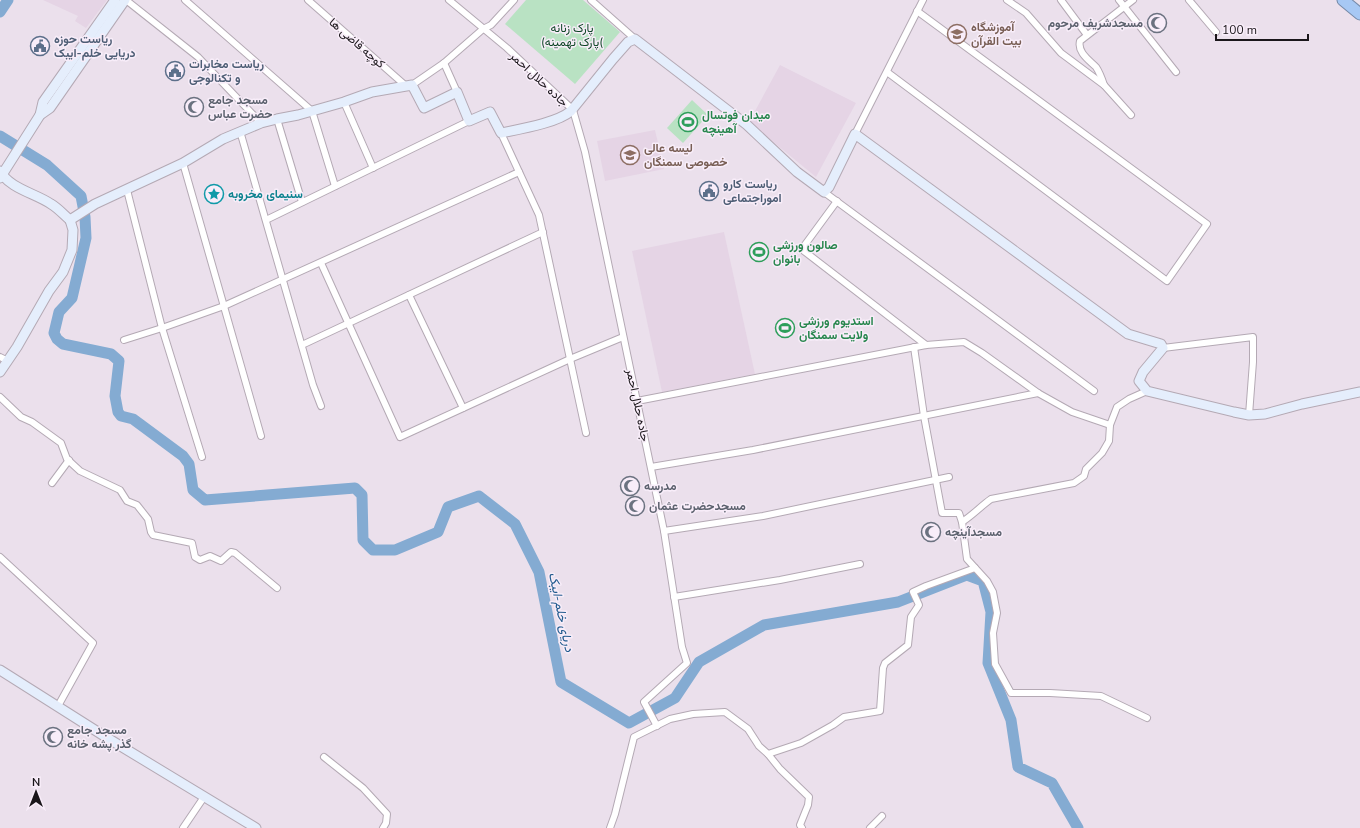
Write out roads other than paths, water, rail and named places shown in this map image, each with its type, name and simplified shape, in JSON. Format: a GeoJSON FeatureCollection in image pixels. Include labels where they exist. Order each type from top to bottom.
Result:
{"type":"FeatureCollection","features":[{"type":"Feature","properties":{"kind":"highway"},"geometry":{"type":"LineString","coordinates":[[1343,0],[1360,14]]}},
{"type":"Feature","properties":{"kind":"street"},"geometry":{"type":"LineString","coordinates":[[73,218],[14,184],[2,173],[40,115],[43,102],[115,0]]}},
{"type":"Feature","properties":{"kind":"street"},"geometry":{"type":"LineString","coordinates":[[40,115],[50,108],[126,0],[198,57],[261,123]]}},
{"type":"Feature","properties":{"kind":"street"},"geometry":{"type":"LineString","coordinates":[[185,0],[312,111],[335,186]]}},
{"type":"Feature","properties":{"kind":"street","name":"کوچه قاضی ها"},"geometry":{"type":"LineString","coordinates":[[308,0],[409,85]]}},
{"type":"Feature","properties":{"kind":"street","name":"جاده حلال احمر"},"geometry":{"type":"LineString","coordinates":[[450,0],[507,48],[572,110],[585,152],[664,531],[682,647],[686,663],[644,702],[657,726]]}},
{"type":"Feature","properties":{"kind":"street"},"geometry":{"type":"LineString","coordinates":[[73,218],[95,204],[183,164],[216,143],[240,131],[277,118],[298,116],[372,92],[409,85],[444,64],[483,29],[491,25],[514,0]]}},
{"type":"Feature","properties":{"kind":"street"},"geometry":{"type":"LineString","coordinates":[[591,0],[635,39],[746,126],[797,172],[1094,391]]}},
{"type":"Feature","properties":{"kind":"street"},"geometry":{"type":"LineString","coordinates":[[824,192],[829,187],[923,0]]}},
{"type":"Feature","properties":{"kind":"street"},"geometry":{"type":"LineString","coordinates":[[1007,0],[1026,13],[1061,53],[1104,85],[1130,115]]}},
{"type":"Feature","properties":{"kind":"street"},"geometry":{"type":"LineString","coordinates":[[1061,0],[1087,35]]}},
{"type":"Feature","properties":{"kind":"street"},"geometry":{"type":"LineString","coordinates":[[1119,0],[1176,72]]}},
{"type":"Feature","properties":{"kind":"street"},"geometry":{"type":"LineString","coordinates":[[1104,85],[1096,68],[1080,49],[1080,41],[1133,0]]}},
{"type":"Feature","properties":{"kind":"street"},"geometry":{"type":"LineString","coordinates":[[1189,0],[1216,32]]}},
{"type":"Feature","properties":{"kind":"street"},"geometry":{"type":"LineString","coordinates":[[887,72],[1167,281],[1207,224],[917,11]]}},
{"type":"Feature","properties":{"kind":"street"},"geometry":{"type":"LineString","coordinates":[[501,134],[566,116],[628,42],[635,39]]}},
{"type":"Feature","properties":{"kind":"street"},"geometry":{"type":"LineString","coordinates":[[444,64],[469,121]]}},
{"type":"Feature","properties":{"kind":"street"},"geometry":{"type":"LineString","coordinates":[[409,85],[424,108],[457,92]]}},
{"type":"Feature","properties":{"kind":"street"},"geometry":{"type":"LineString","coordinates":[[344,102],[373,168]]}},
{"type":"Feature","properties":{"kind":"street"},"geometry":{"type":"LineString","coordinates":[[266,220],[490,112],[539,215],[586,433]]}},
{"type":"Feature","properties":{"kind":"street"},"geometry":{"type":"LineString","coordinates":[[277,118],[302,202]]}},
{"type":"Feature","properties":{"kind":"street"},"geometry":{"type":"LineString","coordinates":[[240,131],[313,384],[322,406]]}},
{"type":"Feature","properties":{"kind":"street"},"geometry":{"type":"LineString","coordinates":[[855,134],[1128,334],[1161,344],[1163,348]]}},
{"type":"Feature","properties":{"kind":"street"},"geometry":{"type":"LineString","coordinates":[[183,164],[261,436]]}},
{"type":"Feature","properties":{"kind":"street"},"geometry":{"type":"LineString","coordinates":[[124,340],[224,306],[519,172]]}},
{"type":"Feature","properties":{"kind":"street"},"geometry":{"type":"LineString","coordinates":[[127,190],[162,328],[202,457]]}},
{"type":"Feature","properties":{"kind":"street"},"geometry":{"type":"LineString","coordinates":[[837,201],[804,246],[804,251],[926,345]]}},
{"type":"Feature","properties":{"kind":"street"},"geometry":{"type":"LineString","coordinates":[[0,372],[4,359],[49,291],[64,272],[72,250],[73,218]]}},
{"type":"Feature","properties":{"kind":"street"},"geometry":{"type":"LineString","coordinates":[[302,345],[543,232]]}},
{"type":"Feature","properties":{"kind":"street"},"geometry":{"type":"LineString","coordinates":[[320,262],[400,437],[570,359],[623,337]]}},
{"type":"Feature","properties":{"kind":"street"},"geometry":{"type":"LineString","coordinates":[[409,295],[463,408]]}},
{"type":"Feature","properties":{"kind":"street"},"geometry":{"type":"LineString","coordinates":[[1146,392],[1139,381],[1143,372],[1163,348],[1253,337],[1253,362],[1249,415]]}},
{"type":"Feature","properties":{"kind":"street"},"geometry":{"type":"LineString","coordinates":[[637,401],[914,347],[964,342],[1038,393],[1072,412],[1110,425]]}},
{"type":"Feature","properties":{"kind":"street"},"geometry":{"type":"LineString","coordinates":[[914,347],[924,416],[942,513],[959,514],[962,522],[967,559],[987,581],[993,592],[997,613],[993,633],[995,664],[1011,693],[1050,693],[1100,696],[1147,718]]}},
{"type":"Feature","properties":{"kind":"street"},"geometry":{"type":"LineString","coordinates":[[962,522],[974,513],[981,505],[991,499],[1074,483],[1084,476],[1086,469],[1102,453],[1109,441],[1110,425],[1117,407],[1129,399],[1146,392],[1249,415],[1265,414],[1302,404],[1360,392]]}},
{"type":"Feature","properties":{"kind":"street"},"geometry":{"type":"LineString","coordinates":[[651,467],[753,450],[1038,393]]}},
{"type":"Feature","properties":{"kind":"street"},"geometry":{"type":"LineString","coordinates":[[0,397],[21,417],[32,422],[61,443],[69,460],[80,471],[120,490],[127,501],[137,505],[148,519],[150,532],[153,535],[192,543],[195,557],[200,560],[210,556],[221,561],[231,552],[235,553],[277,588]]}},
{"type":"Feature","properties":{"kind":"street"},"geometry":{"type":"LineString","coordinates":[[52,483],[69,460]]}},
{"type":"Feature","properties":{"kind":"street"},"geometry":{"type":"LineString","coordinates":[[664,531],[770,514],[949,477]]}},
{"type":"Feature","properties":{"kind":"street"},"geometry":{"type":"LineString","coordinates":[[0,557],[93,643],[58,706]]}},
{"type":"Feature","properties":{"kind":"street"},"geometry":{"type":"LineString","coordinates":[[674,597],[780,580],[860,564]]}},
{"type":"Feature","properties":{"kind":"street"},"geometry":{"type":"LineString","coordinates":[[768,754],[801,743],[834,725],[844,717],[880,711],[883,668],[885,663],[908,645],[911,617],[919,605],[913,592],[975,568]]}},
{"type":"Feature","properties":{"kind":"street"},"geometry":{"type":"LineString","coordinates":[[0,670],[256,828]]}},
{"type":"Feature","properties":{"kind":"street"},"geometry":{"type":"LineString","coordinates":[[610,828],[616,814],[634,737],[670,719],[693,714],[725,712],[748,729],[759,746],[809,797],[808,805],[800,825],[802,828]]}},
{"type":"Feature","properties":{"kind":"street"},"geometry":{"type":"LineString","coordinates":[[324,756],[363,788],[387,814],[386,823],[382,828]]}},
{"type":"Feature","properties":{"kind":"street"},"geometry":{"type":"LineString","coordinates":[[183,828],[204,797]]}},
{"type":"Feature","properties":{"kind":"street"},"geometry":{"type":"LineString","coordinates":[[870,828],[882,816]]}},
{"type":"Feature","properties":{"kind":"waterway","name":"دریای خلم-ایبک"},"geometry":{"type":"LineString","coordinates":[[0,12],[8,0]]}},
{"type":"Feature","properties":{"kind":"waterway","name":"دریای خلم-ایبک"},"geometry":{"type":"LineString","coordinates":[[0,136],[47,165],[81,196],[85,217],[86,238],[72,298],[59,312],[54,333],[57,339],[63,344],[111,354],[119,361],[115,396],[118,412],[121,416],[133,419],[183,456],[189,464],[193,490],[205,500],[355,488],[362,495],[363,540],[373,550],[395,550],[438,532],[448,507],[479,496],[515,524],[539,572],[561,682],[629,723],[675,698],[699,662],[764,625],[898,602],[967,575],[983,581],[991,612],[988,663],[1011,720],[1018,767],[1052,783],[1078,828]]}},
{"type":"Feature","properties":{"kind":"place","name":"مسجدشریف مرحوم"},"geometry":{"type":"Point","coordinates":[1157,23]}},
{"type":"Feature","properties":{"kind":"place","name":"آموزشگاه بیت القرآن"},"geometry":{"type":"Point","coordinates":[957,34]}},
{"type":"Feature","properties":{"kind":"place","name":"ریاست حوزه دریایی خلم-ایبک"},"geometry":{"type":"Point","coordinates":[40,46]}},
{"type":"Feature","properties":{"kind":"place","name":"ریاست مخابرات و تکنالوجی"},"geometry":{"type":"Point","coordinates":[175,71]}},
{"type":"Feature","properties":{"kind":"place","name":"مسجد جامع حضرت عباس"},"geometry":{"type":"Point","coordinates":[194,107]}},
{"type":"Feature","properties":{"kind":"place","name":"میدان فوتسال آهینچه"},"geometry":{"type":"Point","coordinates":[688,122]}},
{"type":"Feature","properties":{"kind":"place","name":"لیسه عالی خصوصی سمنگان"},"geometry":{"type":"Point","coordinates":[630,155]}},
{"type":"Feature","properties":{"kind":"place","name":"ریاست کارو اموراجتماعی"},"geometry":{"type":"Point","coordinates":[709,191]}},
{"type":"Feature","properties":{"kind":"place","name":"سنیمای مخروبه"},"geometry":{"type":"Point","coordinates":[214,194]}},
{"type":"Feature","properties":{"kind":"place","name":"صالون ورزشی بانوان"},"geometry":{"type":"Point","coordinates":[759,252]}},
{"type":"Feature","properties":{"kind":"place","name":"استدیوم ورزشی ولایت سمنگان"},"geometry":{"type":"Point","coordinates":[785,328]}},
{"type":"Feature","properties":{"kind":"place","name":"مدرسه"},"geometry":{"type":"Point","coordinates":[630,486]}},
{"type":"Feature","properties":{"kind":"place","name":"مسجدحضرت عثمان"},"geometry":{"type":"Point","coordinates":[635,506]}},
{"type":"Feature","properties":{"kind":"place","name":"مسجدآینچه"},"geometry":{"type":"Point","coordinates":[931,532]}},
{"type":"Feature","properties":{"kind":"place","name":"مسجد جامع گذر پشه خانه"},"geometry":{"type":"Point","coordinates":[53,737]}},
{"type":"Feature","properties":{"kind":"park label","name":"پارک زنانه (پارک تهمینه("},"geometry":{"type":"Point","coordinates":[572,35]}}]}
